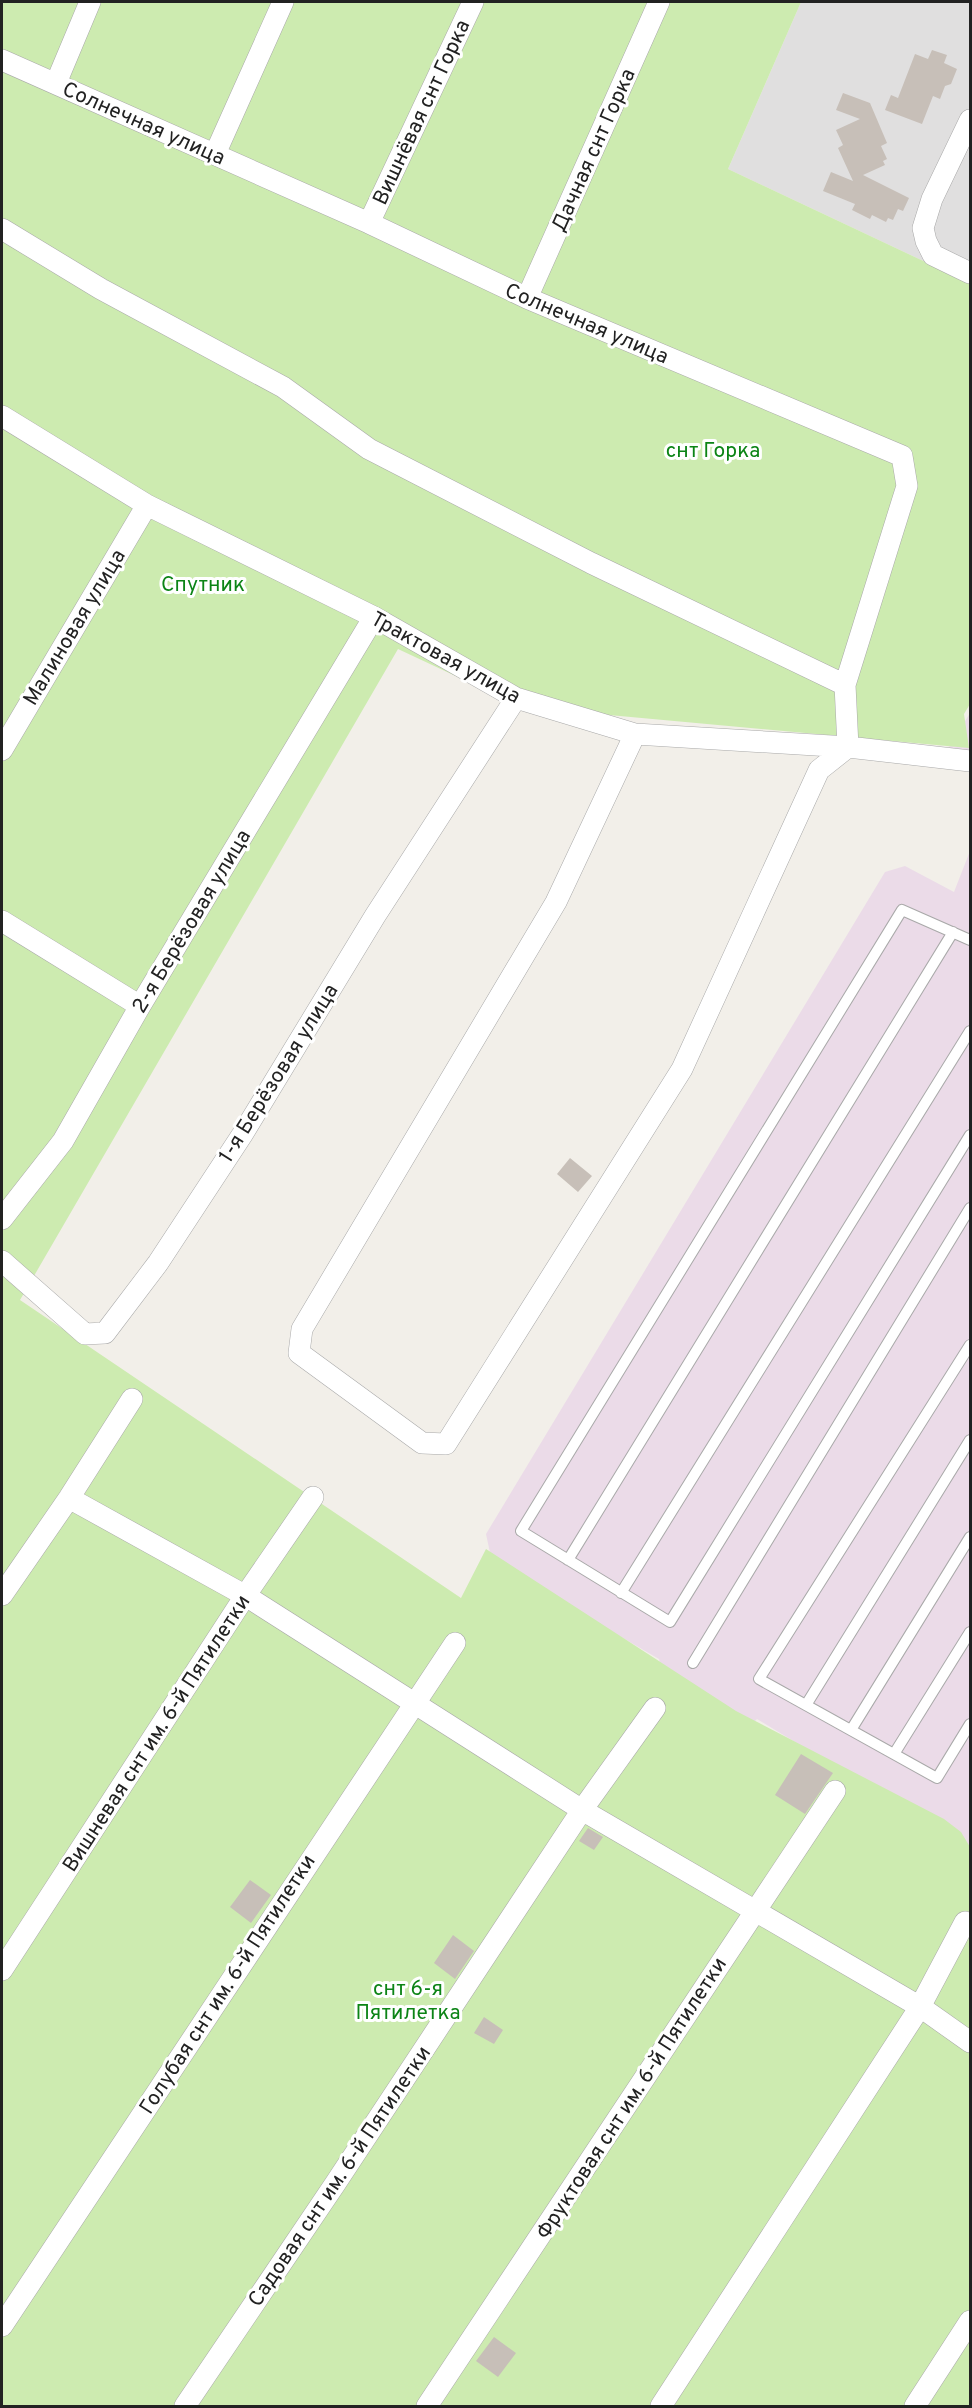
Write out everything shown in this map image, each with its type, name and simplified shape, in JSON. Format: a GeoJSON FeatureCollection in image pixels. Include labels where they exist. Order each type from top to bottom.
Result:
{"type":"FeatureCollection","features":[{"type":"Feature","properties":{"kind":"street"},"geometry":{"type":"LineString","coordinates":[[56,83],[90,2]]}},
{"type":"Feature","properties":{"kind":"street"},"geometry":{"type":"LineString","coordinates":[[215,154],[283,2]]}},
{"type":"Feature","properties":{"kind":"street","name":"Вишнёвая снт Горка"},"geometry":{"type":"LineString","coordinates":[[369,224],[473,2]]}},
{"type":"Feature","properties":{"kind":"street","name":"Дачная снт Горка"},"geometry":{"type":"LineString","coordinates":[[527,298],[659,2]]}},
{"type":"Feature","properties":{"kind":"street","name":"Солнечная улица"},"geometry":{"type":"LineString","coordinates":[[2,60],[215,154],[527,298],[902,456],[907,486],[844,685],[848,747]]}},
{"type":"Feature","properties":{"kind":"street"},"geometry":{"type":"LineString","coordinates":[[970,120],[932,198],[923,228],[933,255],[970,273]]}},
{"type":"Feature","properties":{"kind":"street"},"geometry":{"type":"LineString","coordinates":[[2,229],[101,289],[283,387],[369,449],[591,563],[844,685]]}},
{"type":"Feature","properties":{"kind":"street","name":"Трактовая улица"},"geometry":{"type":"LineString","coordinates":[[2,416],[147,505],[374,617],[516,698],[634,734],[848,747],[970,760]]}},
{"type":"Feature","properties":{"kind":"street","name":"Малиновая улица"},"geometry":{"type":"LineString","coordinates":[[2,750],[147,505]]}},
{"type":"Feature","properties":{"kind":"street","name":"2-я Берёзовая улица"},"geometry":{"type":"LineString","coordinates":[[2,1219],[63,1141],[140,1006],[374,617]]}},
{"type":"Feature","properties":{"kind":"street","name":"1-я Берёзовая улица"},"geometry":{"type":"LineString","coordinates":[[2,1261],[85,1335],[105,1334],[158,1263],[242,1135],[375,916],[516,698]]}},
{"type":"Feature","properties":{"kind":"street"},"geometry":{"type":"LineString","coordinates":[[634,734],[556,902],[302,1329],[300,1353],[422,1443],[446,1443],[682,1069],[819,770],[848,747]]}},
{"type":"Feature","properties":{"kind":"street"},"geometry":{"type":"LineString","coordinates":[[2,921],[140,1006]]}},
{"type":"Feature","properties":{"kind":"street"},"geometry":{"type":"LineString","coordinates":[[2,1595],[69,1498],[132,1399]]}},
{"type":"Feature","properties":{"kind":"street","name":"Вишневая снт им. 6-й Пятилетки"},"geometry":{"type":"LineString","coordinates":[[2,1970],[313,1497]]}},
{"type":"Feature","properties":{"kind":"street"},"geometry":{"type":"LineString","coordinates":[[69,1498],[246,1596],[582,1810],[922,2008],[970,2042]]}},
{"type":"Feature","properties":{"kind":"street","name":"Голубая снт им. 6-й Пятилетки"},"geometry":{"type":"LineString","coordinates":[[2,2326],[455,1643]]}},
{"type":"Feature","properties":{"kind":"street","name":"Садовая снт им. 6-й Пятилетки"},"geometry":{"type":"LineString","coordinates":[[185,2406],[582,1810],[655,1708]]}},
{"type":"Feature","properties":{"kind":"street","name":"Фруктовая снт им. 6-й Пятилетки"},"geometry":{"type":"LineString","coordinates":[[427,2406],[835,1791]]}},
{"type":"Feature","properties":{"kind":"street"},"geometry":{"type":"LineString","coordinates":[[922,2008],[922,2003],[965,1922]]}},
{"type":"Feature","properties":{"kind":"street"},"geometry":{"type":"LineString","coordinates":[[661,2406],[918,2010],[922,2008]]}},
{"type":"Feature","properties":{"kind":"street"},"geometry":{"type":"LineString","coordinates":[[915,2406],[970,2321]]}},
{"type":"Feature","properties":{"kind":"lane"},"geometry":{"type":"LineString","coordinates":[[970,940],[902,910],[521,1531],[670,1622],[970,1135]]}},
{"type":"Feature","properties":{"kind":"lane"},"geometry":{"type":"LineString","coordinates":[[568,1560],[953,932]]}},
{"type":"Feature","properties":{"kind":"lane"},"geometry":{"type":"LineString","coordinates":[[621,1593],[970,1031]]}},
{"type":"Feature","properties":{"kind":"lane"},"geometry":{"type":"LineString","coordinates":[[693,1663],[970,1208]]}},
{"type":"Feature","properties":{"kind":"lane"},"geometry":{"type":"LineString","coordinates":[[970,1345],[759,1679],[937,1778],[970,1724]]}},
{"type":"Feature","properties":{"kind":"lane"},"geometry":{"type":"LineString","coordinates":[[806,1705],[970,1440]]}},
{"type":"Feature","properties":{"kind":"lane"},"geometry":{"type":"LineString","coordinates":[[851,1730],[970,1537]]}},
{"type":"Feature","properties":{"kind":"lane"},"geometry":{"type":"LineString","coordinates":[[894,1754],[970,1632]]}},
{"type":"Feature","properties":{"kind":"shaded area"},"geometry":{"type":"Polygon","coordinates":[[[801,2],[970,2],[970,283],[728,169],[801,2]]]}},
{"type":"Feature","properties":{"kind":"shaded area"},"geometry":{"type":"Polygon","coordinates":[[[970,713],[970,761],[943,757],[970,713]]]}},
{"type":"Feature","properties":{"kind":"shaded area"},"geometry":{"type":"Polygon","coordinates":[[[970,851],[970,1848],[757,1719],[750,1726],[665,1686],[659,1659],[492,1562],[486,1534],[885,872],[905,866],[954,892],[970,851]]]}},
{"type":"Feature","properties":{"kind":"green space"},"geometry":{"type":"Polygon","coordinates":[[[2,2],[801,2],[728,169],[970,283],[970,704],[964,714],[969,748],[522,707],[398,649],[20,1300],[461,1598],[486,1549],[736,1711],[944,1819],[961,1832],[970,1847],[970,2406],[2,2406],[2,2]]]}},
{"type":"Feature","properties":{"kind":"building"},"geometry":{"type":"Polygon","coordinates":[[[932,50],[947,55],[944,63],[957,69],[951,84],[945,86],[940,99],[933,96],[922,124],[885,110],[891,95],[898,98],[915,54],[928,59],[932,50]]]}},
{"type":"Feature","properties":{"kind":"building"},"geometry":{"type":"Polygon","coordinates":[[[843,93],[870,103],[887,143],[881,146],[887,159],[883,161],[885,165],[863,175],[909,198],[903,211],[898,209],[893,220],[888,218],[886,222],[872,215],[870,219],[852,210],[855,204],[823,191],[831,172],[853,181],[838,148],[843,145],[836,130],[860,119],[836,110],[843,93]]]}},
{"type":"Feature","properties":{"kind":"building"},"geometry":{"type":"Polygon","coordinates":[[[570,1158],[592,1176],[578,1192],[557,1174],[570,1158]]]}},
{"type":"Feature","properties":{"kind":"building"},"geometry":{"type":"Polygon","coordinates":[[[801,1754],[833,1773],[805,1814],[775,1795],[801,1754]]]}},
{"type":"Feature","properties":{"kind":"building"},"geometry":{"type":"Polygon","coordinates":[[[588,1828],[603,1837],[594,1850],[579,1841],[588,1828]]]}},
{"type":"Feature","properties":{"kind":"building"},"geometry":{"type":"Polygon","coordinates":[[[250,1880],[271,1895],[251,1923],[230,1907],[250,1880]]]}},
{"type":"Feature","properties":{"kind":"building"},"geometry":{"type":"Polygon","coordinates":[[[453,1935],[474,1951],[455,1979],[434,1963],[453,1935]]]}},
{"type":"Feature","properties":{"kind":"building"},"geometry":{"type":"Polygon","coordinates":[[[484,2017],[503,2030],[494,2044],[474,2033],[484,2017]]]}},
{"type":"Feature","properties":{"kind":"building"},"geometry":{"type":"Polygon","coordinates":[[[494,2337],[516,2353],[498,2377],[476,2361],[494,2337]]]}},
{"type":"Feature","properties":{"kind":"park label","name":"снт Горка"},"geometry":{"type":"Point","coordinates":[713,450]}},
{"type":"Feature","properties":{"kind":"park label","name":"Спутник"},"geometry":{"type":"Point","coordinates":[203,584]}},
{"type":"Feature","properties":{"kind":"park label","name":"снт 6-я Пятилетка"},"geometry":{"type":"Point","coordinates":[408,2000]}}]}
